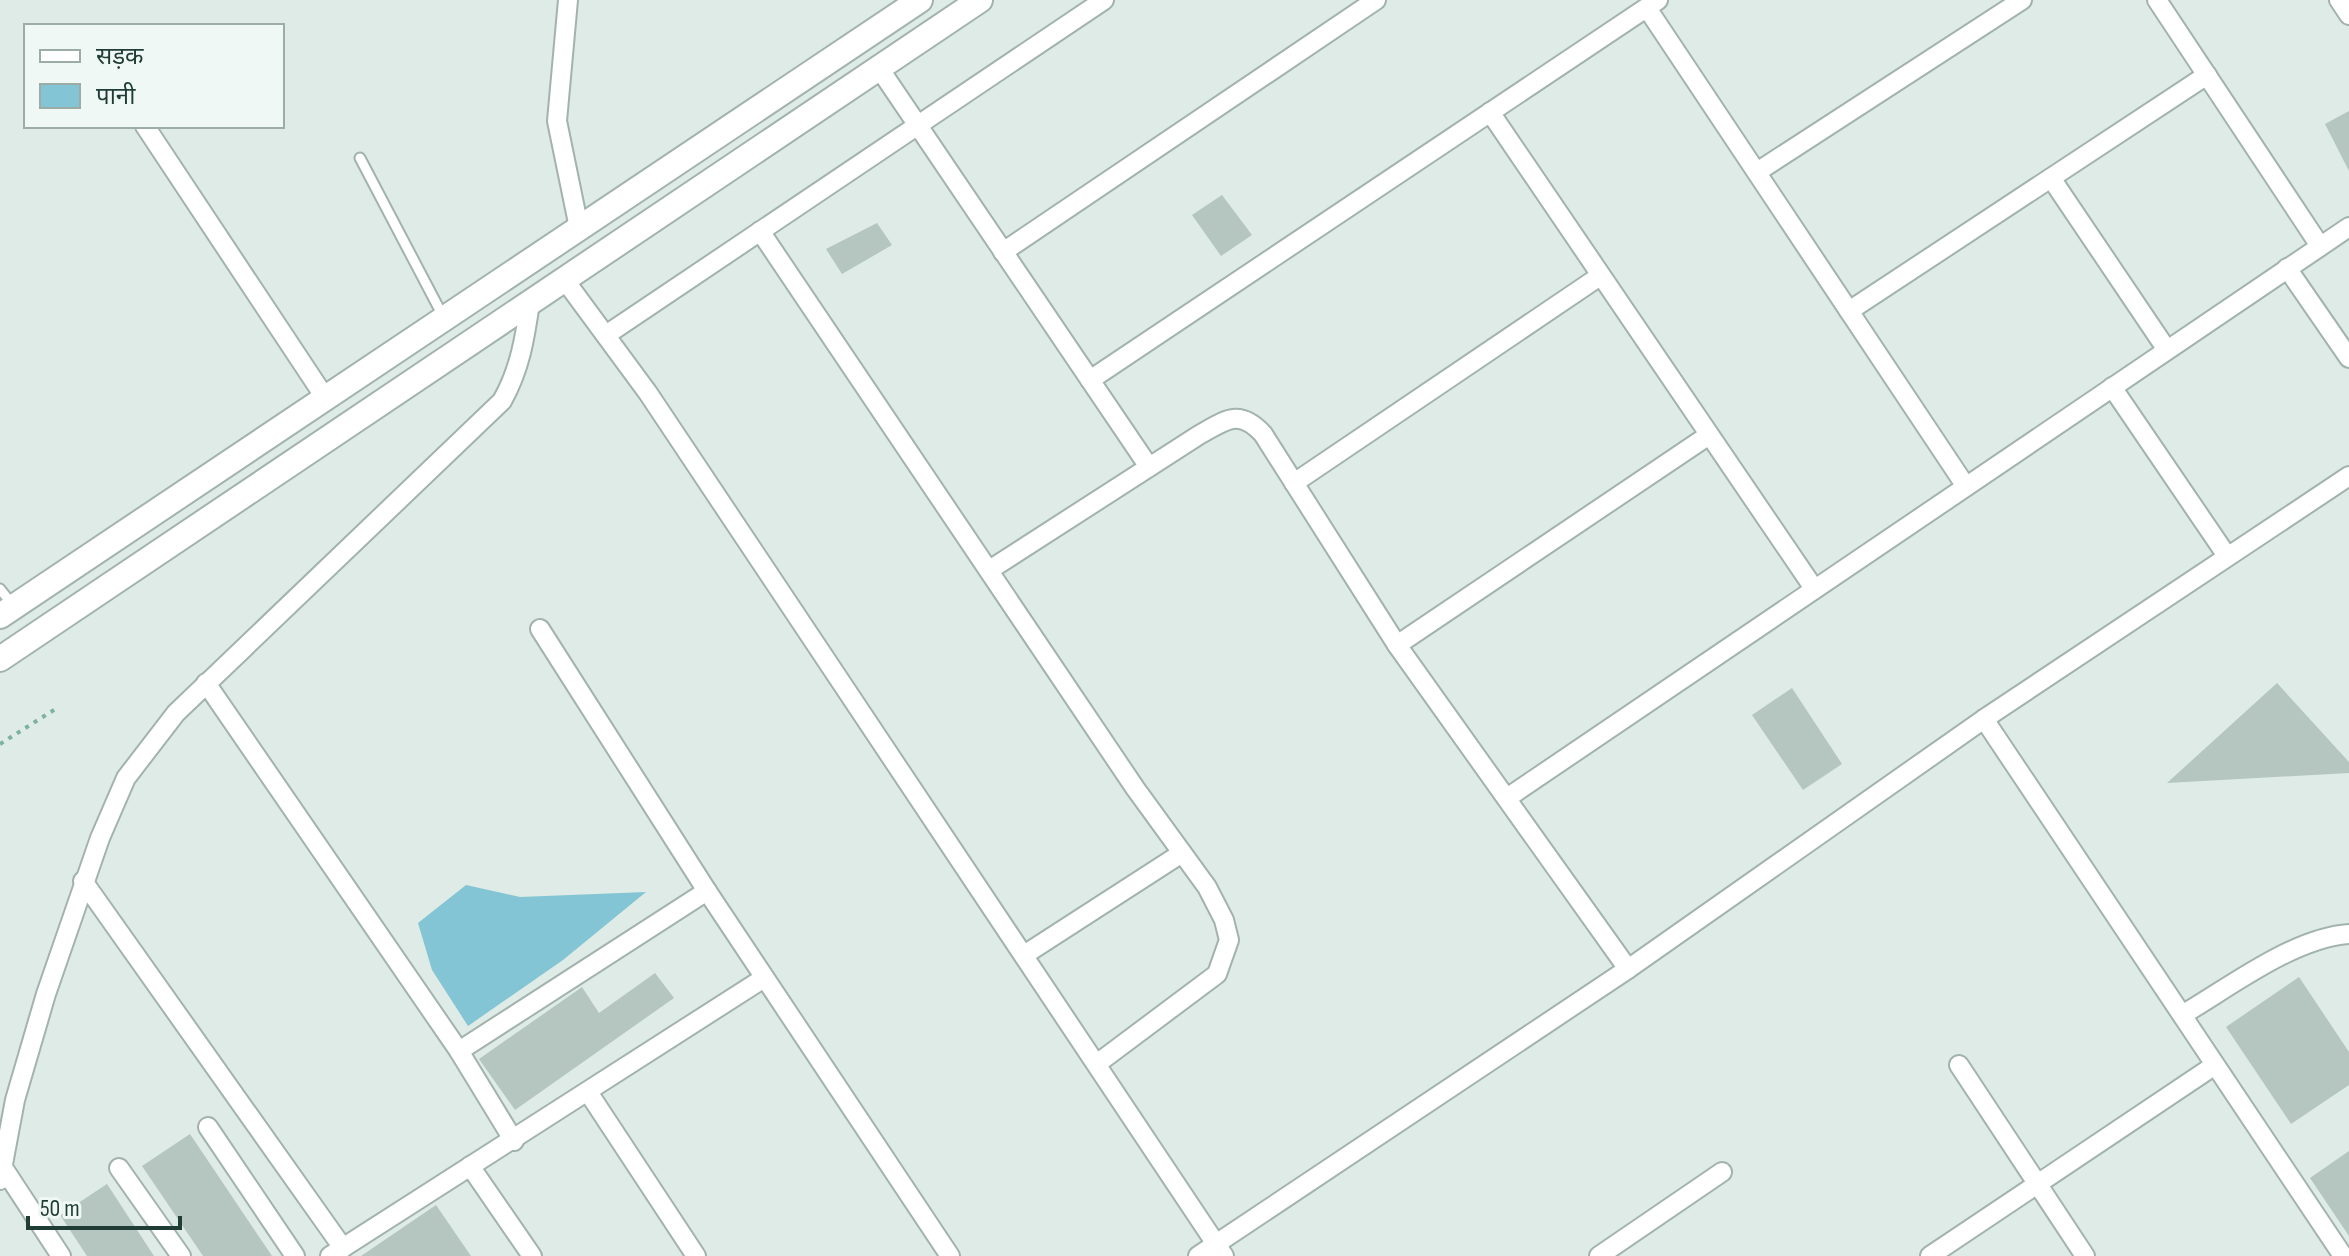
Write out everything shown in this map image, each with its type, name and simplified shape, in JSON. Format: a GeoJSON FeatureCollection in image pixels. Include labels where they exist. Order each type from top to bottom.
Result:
{"type":"FeatureCollection","features":[{"type":"Feature","properties":{"kind":"street"},"geometry":{"type":"LineString","coordinates":[[568,0],[557,121],[579,228]]}},
{"type":"Feature","properties":{"kind":"street"},"geometry":{"type":"LineString","coordinates":[[5,604],[326,399],[920,0]]}},
{"type":"Feature","properties":{"kind":"street"},"geometry":{"type":"LineString","coordinates":[[0,659],[980,0]]}},
{"type":"Feature","properties":{"kind":"street"},"geometry":{"type":"LineString","coordinates":[[606,335],[1104,0]]}},
{"type":"Feature","properties":{"kind":"street"},"geometry":{"type":"LineString","coordinates":[[1003,252],[1376,0]]}},
{"type":"Feature","properties":{"kind":"street"},"geometry":{"type":"LineString","coordinates":[[1757,172],[2022,0]]}},
{"type":"Feature","properties":{"kind":"street"},"geometry":{"type":"LineString","coordinates":[[2157,0],[2320,246]]}},
{"type":"Feature","properties":{"kind":"street"},"geometry":{"type":"LineString","coordinates":[[2339,0],[2349,15]]}},
{"type":"Feature","properties":{"kind":"street"},"geometry":{"type":"LineString","coordinates":[[1090,380],[1652,4],[1757,172],[1965,485]]}},
{"type":"Feature","properties":{"kind":"street"},"geometry":{"type":"LineString","coordinates":[[879,68],[1149,467]]}},
{"type":"Feature","properties":{"kind":"street"},"geometry":{"type":"LineString","coordinates":[[1849,311],[2207,75]]}},
{"type":"Feature","properties":{"kind":"street"},"geometry":{"type":"LineString","coordinates":[[1490,112],[1813,587]]}},
{"type":"Feature","properties":{"kind":"street"},"geometry":{"type":"LineString","coordinates":[[146,128],[326,399]]}},
{"type":"Feature","properties":{"kind":"street"},"geometry":{"type":"LineString","coordinates":[[2051,178],[2167,350]]}},
{"type":"Feature","properties":{"kind":"street"},"geometry":{"type":"LineString","coordinates":[[1507,798],[1813,587],[2349,227]]}},
{"type":"Feature","properties":{"kind":"street"},"geometry":{"type":"LineString","coordinates":[[760,231],[1207,887],[1224,920],[1229,940],[1225,959],[1217,974],[1098,1063]]}},
{"type":"Feature","properties":{"kind":"street"},"geometry":{"type":"LineString","coordinates":[[2287,268],[2349,358]]}},
{"type":"Feature","properties":{"kind":"street"},"geometry":{"type":"LineString","coordinates":[[1294,483],[1600,276]]}},
{"type":"Feature","properties":{"kind":"street"},"geometry":{"type":"LineString","coordinates":[[564,279],[606,335],[1098,1063],[1220,1250]]}},
{"type":"Feature","properties":{"kind":"street"},"geometry":{"type":"LineString","coordinates":[[61,1256],[1,1173],[22,1072],[83,881],[126,778],[176,713],[502,401],[515,378],[522,355],[530,302]]}},
{"type":"Feature","properties":{"kind":"street"},"geometry":{"type":"LineString","coordinates":[[2112,387],[2227,556]]}},
{"type":"Feature","properties":{"kind":"street"},"geometry":{"type":"LineString","coordinates":[[991,569],[1225,421],[1241,417],[1251,420],[1475,759],[1507,798],[1628,969]]}},
{"type":"Feature","properties":{"kind":"street"},"geometry":{"type":"LineString","coordinates":[[1397,645],[1709,435]]}},
{"type":"Feature","properties":{"kind":"street"},"geometry":{"type":"LineString","coordinates":[[1198,1256],[1220,1250],[1984,719],[2349,476]]}},
{"type":"Feature","properties":{"kind":"street"},"geometry":{"type":"LineString","coordinates":[[540,629],[707,891],[950,1256]]}},
{"type":"Feature","properties":{"kind":"street"},"geometry":{"type":"LineString","coordinates":[[206,683],[459,1051],[514,1141]]}},
{"type":"Feature","properties":{"kind":"street"},"geometry":{"type":"LineString","coordinates":[[1984,719],[2343,1256]]}},
{"type":"Feature","properties":{"kind":"street"},"geometry":{"type":"LineString","coordinates":[[1024,955],[1182,853]]}},
{"type":"Feature","properties":{"kind":"street"},"geometry":{"type":"LineString","coordinates":[[83,881],[337,1252],[764,978]]}},
{"type":"Feature","properties":{"kind":"street"},"geometry":{"type":"LineString","coordinates":[[459,1051],[707,891]]}},
{"type":"Feature","properties":{"kind":"street"},"geometry":{"type":"LineString","coordinates":[[2182,1015],[2303,944],[2349,934]]}},
{"type":"Feature","properties":{"kind":"street"},"geometry":{"type":"LineString","coordinates":[[1959,1065],[2085,1256]]}},
{"type":"Feature","properties":{"kind":"street"},"geometry":{"type":"LineString","coordinates":[[1930,1256],[2215,1065]]}},
{"type":"Feature","properties":{"kind":"street"},"geometry":{"type":"LineString","coordinates":[[588,1092],[696,1256]]}},
{"type":"Feature","properties":{"kind":"street"},"geometry":{"type":"LineString","coordinates":[[208,1127],[295,1256]]}},
{"type":"Feature","properties":{"kind":"street"},"geometry":{"type":"LineString","coordinates":[[470,1166],[525,1254]]}},
{"type":"Feature","properties":{"kind":"street"},"geometry":{"type":"LineString","coordinates":[[119,1168],[181,1256]]}},
{"type":"Feature","properties":{"kind":"street"},"geometry":{"type":"LineString","coordinates":[[1599,1256],[1722,1172]]}},
{"type":"Feature","properties":{"kind":"lane"},"geometry":{"type":"LineString","coordinates":[[360,158],[445,319]]}},
{"type":"Feature","properties":{"kind":"path"},"geometry":{"type":"LineString","coordinates":[[0,744],[57,708]]}},
{"type":"Feature","properties":{"kind":"water"},"geometry":{"type":"Polygon","coordinates":[[[466,885],[520,897],[646,892],[563,960],[468,1026],[432,970],[418,923],[466,885]]]}},
{"type":"Feature","properties":{"kind":"building"},"geometry":{"type":"Polygon","coordinates":[[[2349,111],[2349,171],[2325,124],[2349,111]]]}},
{"type":"Feature","properties":{"kind":"building"},"geometry":{"type":"Polygon","coordinates":[[[1222,195],[1252,235],[1221,256],[1192,215],[1222,195]]]}},
{"type":"Feature","properties":{"kind":"building"},"geometry":{"type":"Polygon","coordinates":[[[877,223],[892,245],[842,274],[826,249],[877,223]]]}},
{"type":"Feature","properties":{"kind":"building"},"geometry":{"type":"Polygon","coordinates":[[[2277,683],[2349,762],[2349,773],[2167,783],[2277,683]]]}},
{"type":"Feature","properties":{"kind":"building"},"geometry":{"type":"Polygon","coordinates":[[[1792,688],[1842,764],[1803,790],[1752,715],[1792,688]]]}},
{"type":"Feature","properties":{"kind":"building"},"geometry":{"type":"Polygon","coordinates":[[[655,973],[674,998],[515,1110],[479,1059],[582,987],[599,1013],[655,973]]]}},
{"type":"Feature","properties":{"kind":"building"},"geometry":{"type":"Polygon","coordinates":[[[2299,977],[2349,1052],[2349,1085],[2291,1124],[2226,1027],[2299,977]]]}},
{"type":"Feature","properties":{"kind":"building"},"geometry":{"type":"Polygon","coordinates":[[[190,1134],[272,1256],[203,1256],[142,1166],[190,1134]]]}},
{"type":"Feature","properties":{"kind":"building"},"geometry":{"type":"Polygon","coordinates":[[[2349,1151],[2349,1236],[2310,1178],[2349,1151]]]}},
{"type":"Feature","properties":{"kind":"building"},"geometry":{"type":"Polygon","coordinates":[[[107,1184],[154,1256],[87,1256],[60,1215],[107,1184]]]}},
{"type":"Feature","properties":{"kind":"building"},"geometry":{"type":"Polygon","coordinates":[[[436,1205],[471,1256],[361,1256],[436,1205]]]}}]}
